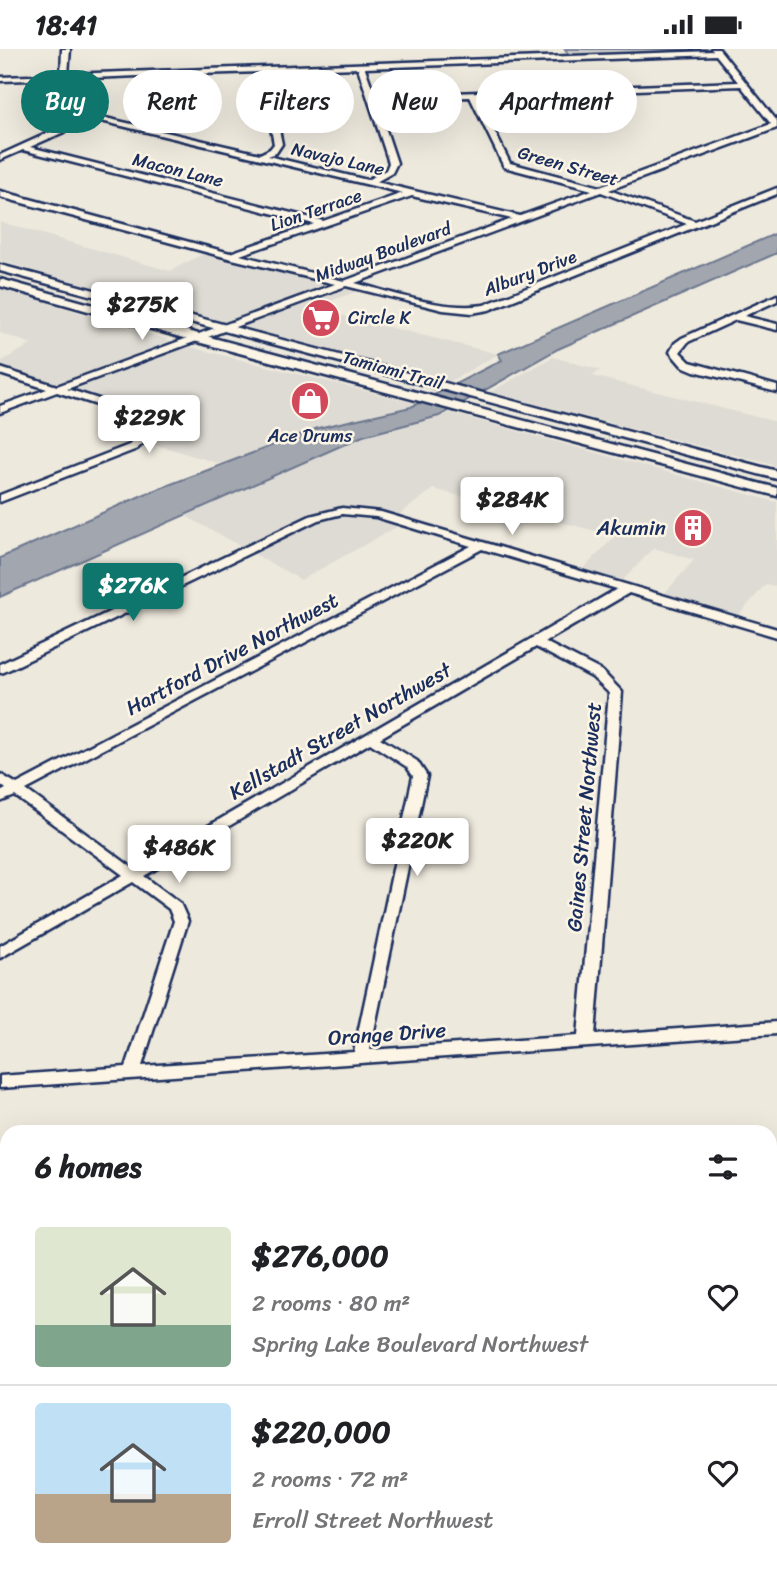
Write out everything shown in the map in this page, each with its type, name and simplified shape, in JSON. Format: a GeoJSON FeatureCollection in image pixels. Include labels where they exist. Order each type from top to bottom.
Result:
{"type":"FeatureCollection","features":[{"type":"Feature","properties":{"kind":"main road","name":"Tamiami Trail"},"geometry":{"type":"LineString","coordinates":[[0,268],[777,475]]}},
{"type":"Feature","properties":{"kind":"main road","name":"Tamiami Trail"},"geometry":{"type":"LineString","coordinates":[[0,282],[198,338],[777,492]]}},
{"type":"Feature","properties":{"kind":"street"},"geometry":{"type":"LineString","coordinates":[[65,70],[66,49]]}},
{"type":"Feature","properties":{"kind":"street"},"geometry":{"type":"LineString","coordinates":[[561,49],[567,58]]}},
{"type":"Feature","properties":{"kind":"street"},"geometry":{"type":"LineString","coordinates":[[222,71],[717,51],[776,125]]}},
{"type":"Feature","properties":{"kind":"street"},"geometry":{"type":"LineString","coordinates":[[361,66],[368,88]]}},
{"type":"Feature","properties":{"kind":"street"},"geometry":{"type":"LineString","coordinates":[[261,157],[273,151],[278,143],[263,69]]}},
{"type":"Feature","properties":{"kind":"street"},"geometry":{"type":"LineString","coordinates":[[0,79],[21,78]]}},
{"type":"Feature","properties":{"kind":"street"},"geometry":{"type":"LineString","coordinates":[[462,94],[743,84]]}},
{"type":"Feature","properties":{"kind":"street","name":"Green Street"},"geometry":{"type":"LineString","coordinates":[[472,94],[507,166],[602,190],[695,224]]}},
{"type":"Feature","properties":{"kind":"street","name":"Midway Boulevard"},"geometry":{"type":"LineString","coordinates":[[0,410],[776,125]]}},
{"type":"Feature","properties":{"kind":"street"},"geometry":{"type":"LineString","coordinates":[[0,158],[55,133]]}},
{"type":"Feature","properties":{"kind":"street","name":"Navajo Lane"},"geometry":{"type":"LineString","coordinates":[[158,133],[522,219]]}},
{"type":"Feature","properties":{"kind":"street"},"geometry":{"type":"LineString","coordinates":[[368,183],[393,167],[382,133]]}},
{"type":"Feature","properties":{"kind":"street","name":"Macon Lane"},"geometry":{"type":"LineString","coordinates":[[24,148],[325,223]]}},
{"type":"Feature","properties":{"kind":"street","name":"Albury Drive"},"geometry":{"type":"LineString","coordinates":[[0,194],[231,256],[464,310],[486,308],[777,191]]}},
{"type":"Feature","properties":{"kind":"street","name":"Lion Terrace"},"geometry":{"type":"LineString","coordinates":[[231,256],[412,193]]}},
{"type":"Feature","properties":{"kind":"street"},"geometry":{"type":"LineString","coordinates":[[777,298],[678,345],[675,352],[678,358],[698,369],[777,389]]}},
{"type":"Feature","properties":{"kind":"street"},"geometry":{"type":"LineString","coordinates":[[735,317],[777,327]]}},
{"type":"Feature","properties":{"kind":"street"},"geometry":{"type":"LineString","coordinates":[[0,371],[132,413],[149,425],[149,433],[132,447],[0,499]]}},
{"type":"Feature","properties":{"kind":"street"},"geometry":{"type":"LineString","coordinates":[[0,669],[314,518],[342,510],[377,514],[777,632]]}},
{"type":"Feature","properties":{"kind":"street","name":"Hartford Drive Northwest"},"geometry":{"type":"LineString","coordinates":[[0,797],[481,545]]}},
{"type":"Feature","properties":{"kind":"street","name":"Kellstadt Street Northwest"},"geometry":{"type":"LineString","coordinates":[[0,953],[628,588]]}},
{"type":"Feature","properties":{"kind":"street","name":"Gaines Street Northwest"},"geometry":{"type":"LineString","coordinates":[[536,642],[597,674],[616,692],[586,1041]]}},
{"type":"Feature","properties":{"kind":"street"},"geometry":{"type":"LineString","coordinates":[[361,1057],[420,776],[412,764],[371,738]]}},
{"type":"Feature","properties":{"kind":"street"},"geometry":{"type":"LineString","coordinates":[[0,778],[175,906],[181,921],[132,1073]]}},
{"type":"Feature","properties":{"kind":"street","name":"Orange Drive"},"geometry":{"type":"LineString","coordinates":[[0,1082],[777,1028]]}},
{"type":"Feature","properties":{"kind":"shaded area"},"geometry":{"type":"Polygon","coordinates":[[[565,49],[709,49],[710,51],[570,56],[565,49]]]}},
{"type":"Feature","properties":{"kind":"shaded area"},"geometry":{"type":"Polygon","coordinates":[[[0,222],[170,271],[214,248],[368,287],[312,308],[498,354],[449,382],[146,302],[0,261],[0,222]]]}},
{"type":"Feature","properties":{"kind":"shaded area"},"geometry":{"type":"Polygon","coordinates":[[[777,233],[777,253],[558,349],[439,416],[363,436],[0,597],[0,558],[145,494],[318,428],[411,407],[502,360],[498,354],[777,233]]]}},
{"type":"Feature","properties":{"kind":"shaded area"},"geometry":{"type":"Polygon","coordinates":[[[0,288],[198,349],[418,404],[318,428],[221,464],[150,443],[156,437],[158,426],[148,415],[0,368],[0,362],[32,344],[0,333],[0,288]]]}},
{"type":"Feature","properties":{"kind":"shaded area"},"geometry":{"type":"Polygon","coordinates":[[[553,357],[600,370],[593,376],[777,422],[777,466],[490,392],[553,357]]]}},
{"type":"Feature","properties":{"kind":"shaded area"},"geometry":{"type":"Polygon","coordinates":[[[447,412],[777,502],[777,587],[766,584],[738,616],[664,594],[694,560],[654,548],[621,582],[582,570],[615,536],[433,489],[399,515],[409,519],[301,580],[184,515],[363,436],[447,412]]]}},
{"type":"Feature","properties":{"kind":"place","name":"Circle K"},"geometry":{"type":"Point","coordinates":[321,318]}},
{"type":"Feature","properties":{"kind":"place","name":"Ace Drums"},"geometry":{"type":"Point","coordinates":[310,401]}},
{"type":"Feature","properties":{"kind":"place","name":"Akumin"},"geometry":{"type":"Point","coordinates":[693,528]}}]}
